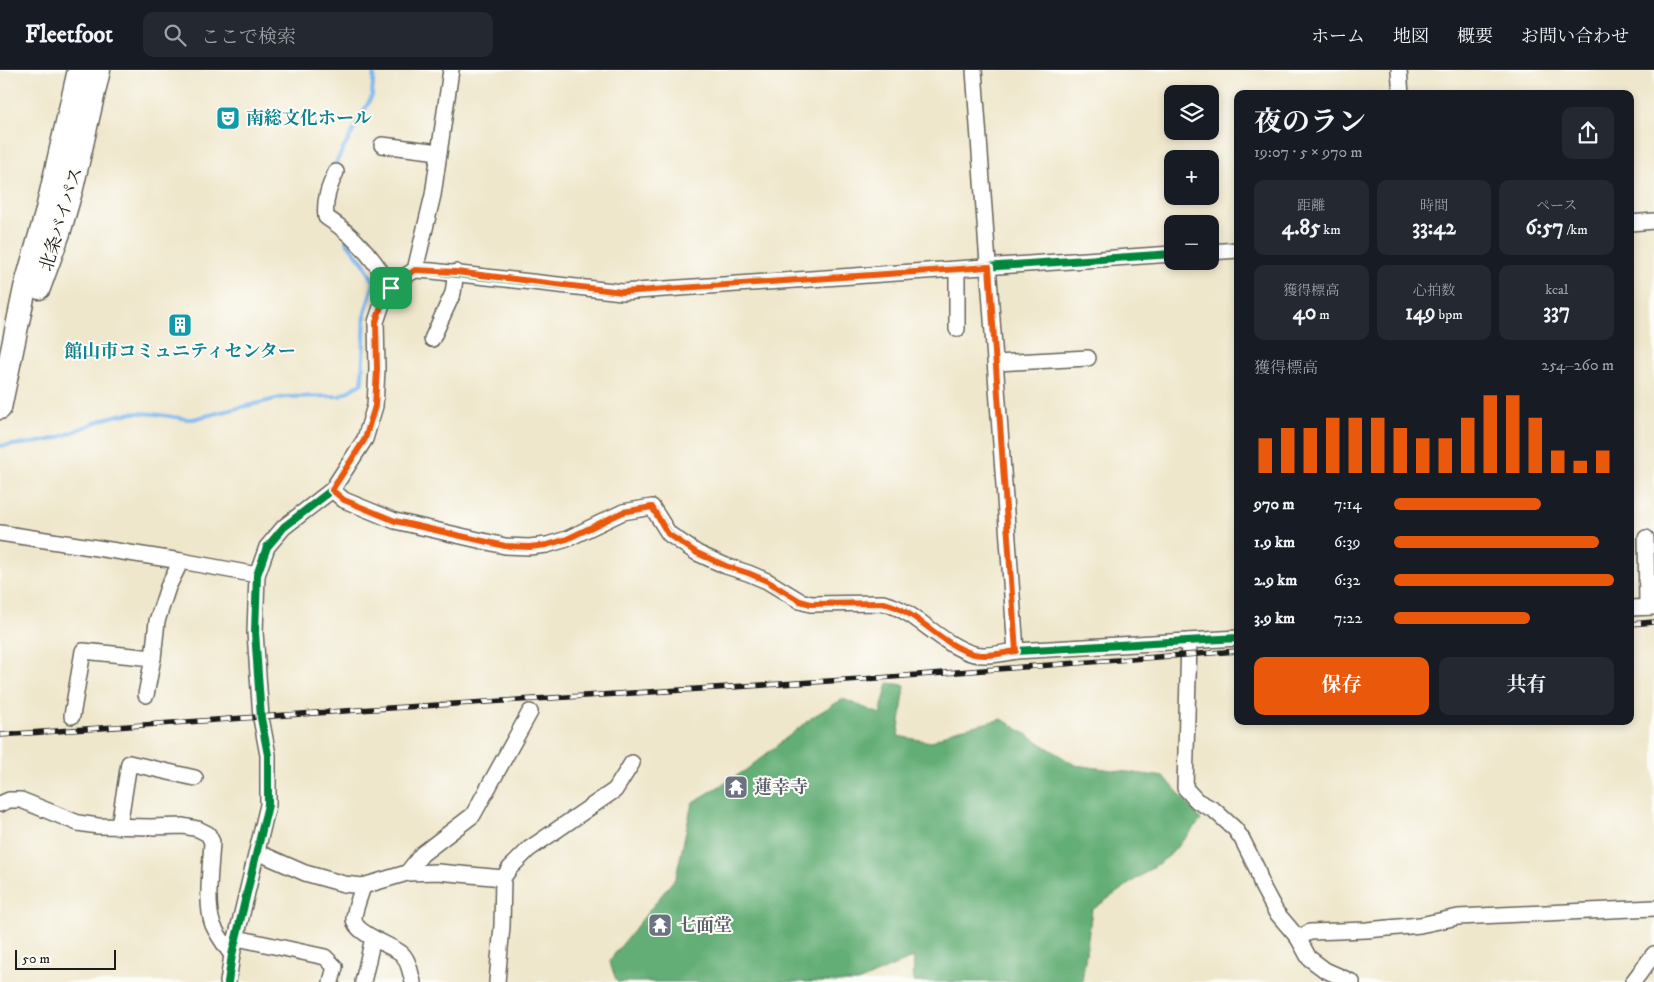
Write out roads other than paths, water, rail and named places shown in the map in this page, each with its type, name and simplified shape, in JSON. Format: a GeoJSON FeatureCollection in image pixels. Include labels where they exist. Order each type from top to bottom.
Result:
{"type":"FeatureCollection","features":[{"type":"Feature","properties":{"kind":"highway","name":"北条バイパス"},"geometry":{"type":"LineString","coordinates":[[0,408],[26,288],[46,214],[79,70]]}},
{"type":"Feature","properties":{"kind":"highway","name":"北条バイパス"},"geometry":{"type":"LineString","coordinates":[[10,364],[59,233],[72,188],[99,70]]}},
{"type":"Feature","properties":{"kind":"street"},"geometry":{"type":"LineString","coordinates":[[415,270],[434,195],[450,70]]}},
{"type":"Feature","properties":{"kind":"street"},"geometry":{"type":"LineString","coordinates":[[974,70],[1016,651]]}},
{"type":"Feature","properties":{"kind":"street"},"geometry":{"type":"LineString","coordinates":[[1399,70],[1401,90]]}},
{"type":"Feature","properties":{"kind":"street"},"geometry":{"type":"LineString","coordinates":[[382,145],[439,152]]}},
{"type":"Feature","properties":{"kind":"street"},"geometry":{"type":"LineString","coordinates":[[336,172],[328,191],[325,205],[326,217],[353,237],[378,267],[391,288]]}},
{"type":"Feature","properties":{"kind":"street"},"geometry":{"type":"LineString","coordinates":[[1634,222],[1654,221]]}},
{"type":"Feature","properties":{"kind":"street"},"geometry":{"type":"LineString","coordinates":[[1219,251],[1234,250]]}},
{"type":"Feature","properties":{"kind":"street"},"geometry":{"type":"LineString","coordinates":[[228,982],[232,955],[268,806],[268,754],[261,718],[255,632],[257,575],[267,547],[284,527],[332,490],[365,439],[375,406],[377,369],[376,322],[383,301],[397,282],[415,270],[456,272],[622,292],[1164,255]]}},
{"type":"Feature","properties":{"kind":"street"},"geometry":{"type":"LineString","coordinates":[[957,270],[958,328]]}},
{"type":"Feature","properties":{"kind":"street"},"geometry":{"type":"LineString","coordinates":[[432,339],[453,293],[456,272]]}},
{"type":"Feature","properties":{"kind":"street"},"geometry":{"type":"LineString","coordinates":[[996,363],[1088,358]]}},
{"type":"Feature","properties":{"kind":"street"},"geometry":{"type":"LineString","coordinates":[[332,490],[344,500],[395,521],[505,546],[529,547],[547,545],[567,539],[623,512],[652,507],[668,534],[697,553],[726,566],[754,575],[800,601],[811,604],[883,603],[891,605],[948,642],[974,654],[990,655],[1016,651],[1234,638]]}},
{"type":"Feature","properties":{"kind":"street"},"geometry":{"type":"LineString","coordinates":[[0,533],[181,561],[257,575]]}},
{"type":"Feature","properties":{"kind":"street"},"geometry":{"type":"LineString","coordinates":[[1634,608],[1651,607],[1646,538]]}},
{"type":"Feature","properties":{"kind":"street"},"geometry":{"type":"LineString","coordinates":[[146,695],[157,621],[168,587],[181,561]]}},
{"type":"Feature","properties":{"kind":"street"},"geometry":{"type":"LineString","coordinates":[[1189,641],[1185,788],[1197,801],[1214,810],[1235,829],[1242,839],[1262,886],[1276,912],[1298,938],[1309,958],[1325,970],[1352,982]]}},
{"type":"Feature","properties":{"kind":"street"},"geometry":{"type":"LineString","coordinates":[[72,716],[83,651],[153,658]]}},
{"type":"Feature","properties":{"kind":"street"},"geometry":{"type":"LineString","coordinates":[[407,873],[422,854],[473,815],[530,712]]}},
{"type":"Feature","properties":{"kind":"street"},"geometry":{"type":"LineString","coordinates":[[118,826],[129,763],[195,778]]}},
{"type":"Feature","properties":{"kind":"street"},"geometry":{"type":"LineString","coordinates":[[497,982],[502,926],[503,878],[529,849],[615,790],[632,764]]}},
{"type":"Feature","properties":{"kind":"street"},"geometry":{"type":"LineString","coordinates":[[0,804],[10,800],[21,800],[78,823],[118,826],[183,826],[198,829],[208,834],[212,842],[210,916],[219,936],[232,955]]}},
{"type":"Feature","properties":{"kind":"street"},"geometry":{"type":"LineString","coordinates":[[257,852],[305,873],[344,884],[363,886],[407,873],[438,872],[503,878]]}},
{"type":"Feature","properties":{"kind":"street"},"geometry":{"type":"LineString","coordinates":[[363,886],[353,919],[356,925],[373,938],[401,954],[408,962],[412,982]]}},
{"type":"Feature","properties":{"kind":"street"},"geometry":{"type":"LineString","coordinates":[[1298,938],[1310,932],[1420,925],[1458,917],[1654,908]]}},
{"type":"Feature","properties":{"kind":"street"},"geometry":{"type":"LineString","coordinates":[[237,938],[326,958],[335,967],[331,982]]}},
{"type":"Feature","properties":{"kind":"street"},"geometry":{"type":"LineString","coordinates":[[363,982],[373,938]]}},
{"type":"Feature","properties":{"kind":"street"},"geometry":{"type":"LineString","coordinates":[[1633,982],[1654,954]]}},
{"type":"Feature","properties":{"kind":"waterway"},"geometry":{"type":"LineString","coordinates":[[333,168],[372,96],[374,70]]}},
{"type":"Feature","properties":{"kind":"waterway"},"geometry":{"type":"LineString","coordinates":[[0,446],[50,440],[107,418],[125,414],[148,413],[193,419],[284,397],[340,396],[362,383],[365,313],[374,282],[364,264],[346,241]]}},
{"type":"Feature","properties":{"kind":"railway"},"geometry":{"type":"LineString","coordinates":[[1634,624],[1654,622]]}},
{"type":"Feature","properties":{"kind":"railway"},"geometry":{"type":"LineString","coordinates":[[0,735],[373,709],[878,678],[1234,651]]}},
{"type":"Feature","properties":{"kind":"place","name":"南総文化ホール"},"geometry":{"type":"Point","coordinates":[228,118]}},
{"type":"Feature","properties":{"kind":"place","name":"館山市コミュニティセンター"},"geometry":{"type":"Point","coordinates":[180,325]}},
{"type":"Feature","properties":{"kind":"place","name":"蓮幸寺"},"geometry":{"type":"Point","coordinates":[736,787]}},
{"type":"Feature","properties":{"kind":"place","name":"七面堂"},"geometry":{"type":"Point","coordinates":[660,925]}}]}
